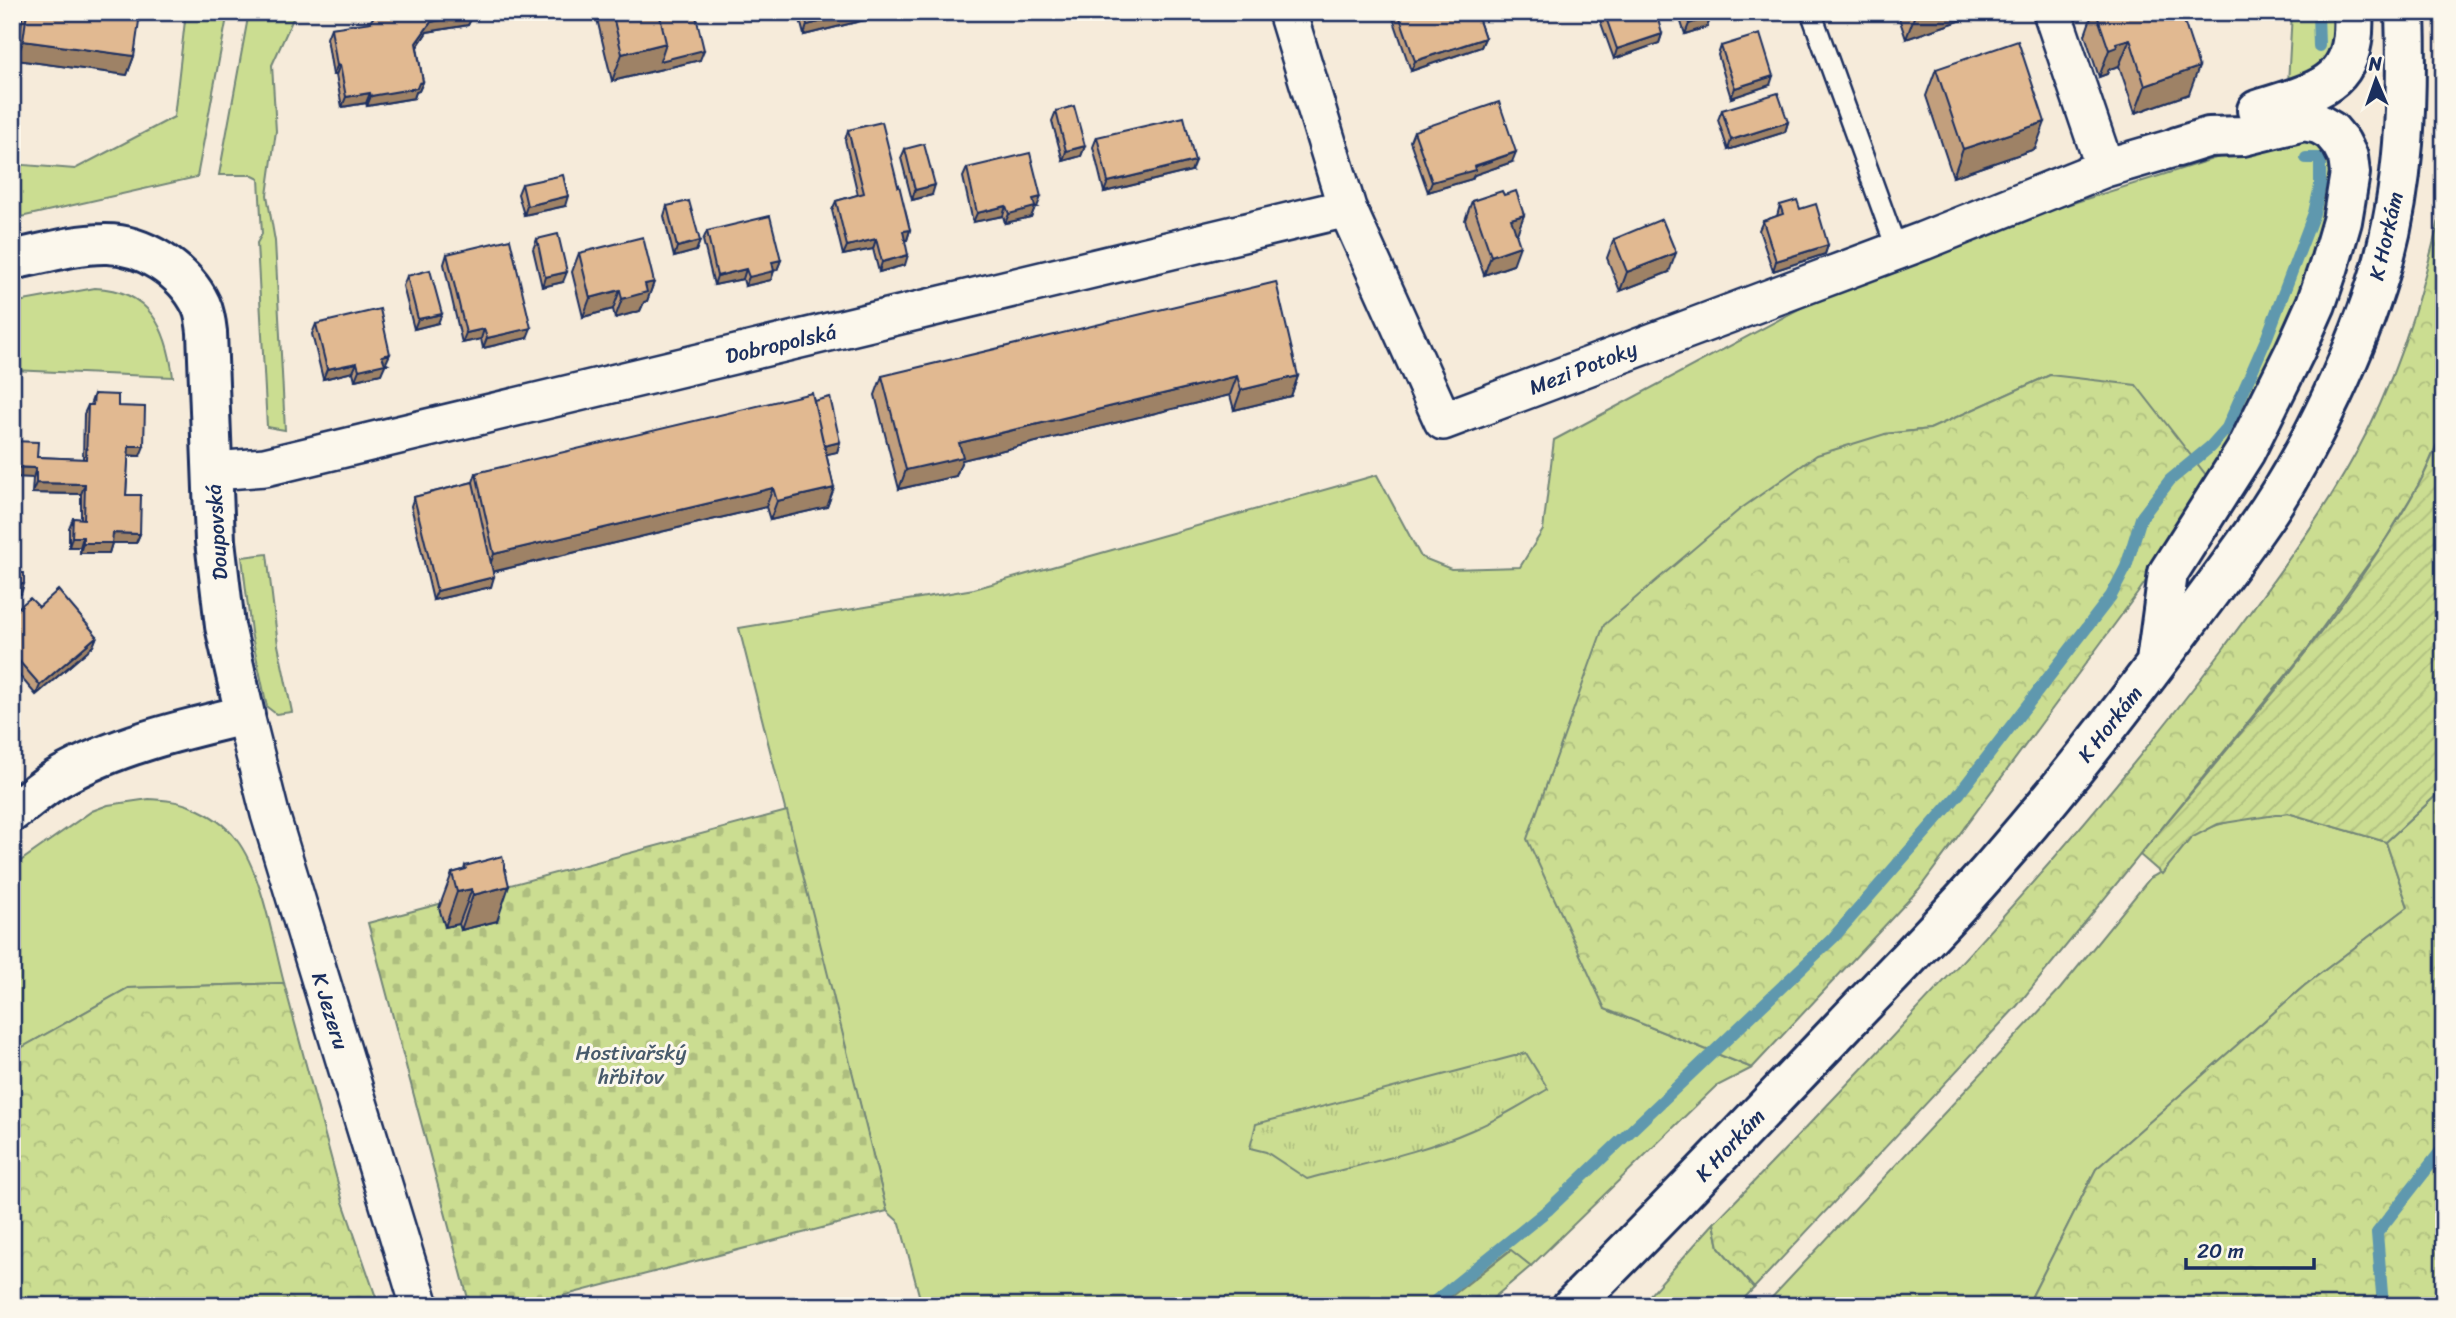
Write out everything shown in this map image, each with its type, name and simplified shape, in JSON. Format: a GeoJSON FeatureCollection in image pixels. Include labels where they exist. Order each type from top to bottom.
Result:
{"type":"FeatureCollection","features":[{"type":"Feature","properties":{"kind":"main road"},"geometry":{"type":"LineString","coordinates":[[2193,142],[2237,116],[2307,94],[2330,82],[2351,53],[2354,37],[2353,12]]}},
{"type":"Feature","properties":{"kind":"main road","name":"K Horkám"},"geometry":{"type":"LineString","coordinates":[[1572,1306],[1684,1195],[1994,866],[2102,736],[2271,507],[2311,436],[2359,331],[2380,272],[2404,141],[2406,12]]}},
{"type":"Feature","properties":{"kind":"main road"},"geometry":{"type":"LineString","coordinates":[[2156,664],[2168,573],[2245,452],[2295,351],[2329,266],[2350,187],[2348,157],[2331,131],[2319,124],[2304,121],[2243,135],[2193,142]]}},
{"type":"Feature","properties":{"kind":"main road","name":"Doupovská"},"geometry":{"type":"LineString","coordinates":[[12,260],[88,245],[118,244],[163,263],[185,283],[202,307],[205,319],[215,541],[225,626],[245,715]]}},
{"type":"Feature","properties":{"kind":"main road"},"geometry":{"type":"LineString","coordinates":[[12,812],[59,777],[112,753],[169,734],[245,715]]}},
{"type":"Feature","properties":{"kind":"street","name":"Mezi Potoky"},"geometry":{"type":"LineString","coordinates":[[1287,12],[1348,208],[1443,421],[1897,250]]}},
{"type":"Feature","properties":{"kind":"street"},"geometry":{"type":"LineString","coordinates":[[2052,12],[2105,168]]}},
{"type":"Feature","properties":{"kind":"street"},"geometry":{"type":"LineString","coordinates":[[1897,250],[2105,168],[2193,142]]}},
{"type":"Feature","properties":{"kind":"street","name":"Dobropolská"},"geometry":{"type":"LineString","coordinates":[[213,471],[265,467],[1348,208]]}},
{"type":"Feature","properties":{"kind":"street","name":"K Jezeru"},"geometry":{"type":"LineString","coordinates":[[245,715],[270,814],[420,1306]]}},
{"type":"Feature","properties":{"kind":"lane"},"geometry":{"type":"LineString","coordinates":[[1811,12],[1897,250]]}},
{"type":"Feature","properties":{"kind":"green space"},"geometry":{"type":"Polygon","coordinates":[[[186,12],[228,12],[197,177],[12,219],[12,164],[75,169],[174,117],[186,12]]]}},
{"type":"Feature","properties":{"kind":"green space"},"geometry":{"type":"Polygon","coordinates":[[[249,12],[296,12],[272,65],[276,131],[267,195],[275,241],[285,430],[267,427],[257,243],[262,234],[259,179],[251,175],[219,175],[249,12]]]}},
{"type":"Feature","properties":{"kind":"green space"},"geometry":{"type":"Polygon","coordinates":[[[2292,12],[2339,12],[2328,61],[2288,84],[2292,12]]]}},
{"type":"Feature","properties":{"kind":"green space"},"geometry":{"type":"Polygon","coordinates":[[[2303,134],[2334,156],[2323,245],[2213,484],[2050,375],[1930,429],[1885,434],[1605,1009],[1752,1068],[1715,1087],[1531,1266],[1510,1250],[1439,1306],[922,1306],[900,1223],[887,1211],[739,628],[974,589],[1377,475],[1421,557],[1451,569],[1520,567],[1543,530],[1554,440],[1855,279],[1946,243],[2289,135],[2303,134]]]}},
{"type":"Feature","properties":{"kind":"green space"},"geometry":{"type":"Polygon","coordinates":[[[2444,199],[2444,428],[2422,479],[2386,539],[2305,652],[2017,1006],[1754,1288],[1719,1247],[1714,1223],[1913,1015],[2042,872],[2165,725],[2281,569],[2336,488],[2381,402],[2413,317],[2444,199]]]}},
{"type":"Feature","properties":{"kind":"green space"},"geometry":{"type":"Polygon","coordinates":[[[95,288],[114,290],[130,296],[152,315],[166,343],[173,377],[12,370],[12,303],[95,288]]]}},
{"type":"Feature","properties":{"kind":"green space"},"geometry":{"type":"Polygon","coordinates":[[[2050,375],[2136,385],[2213,484],[2137,594],[1919,889],[1752,1068],[1605,1009],[1527,839],[1604,625],[1739,510],[1817,455],[1885,434],[1930,429],[2050,375]]]}},
{"type":"Feature","properties":{"kind":"green space"},"geometry":{"type":"Polygon","coordinates":[[[2444,428],[2444,788],[2386,842],[2288,813],[2218,824],[2191,838],[2162,874],[2140,855],[2289,674],[2359,580],[2420,482],[2444,428]]]}},
{"type":"Feature","properties":{"kind":"green space"},"geometry":{"type":"Polygon","coordinates":[[[267,554],[278,645],[292,712],[276,714],[267,707],[251,632],[242,557],[267,554]]]}},
{"type":"Feature","properties":{"kind":"green space"},"geometry":{"type":"Polygon","coordinates":[[[2444,788],[2444,1306],[2027,1306],[2096,1169],[2304,986],[2408,907],[2386,842],[2444,788]]]}},
{"type":"Feature","properties":{"kind":"green space"},"geometry":{"type":"Polygon","coordinates":[[[149,799],[177,802],[198,810],[222,824],[236,839],[260,888],[284,983],[128,988],[12,1053],[12,867],[92,811],[108,805],[149,799]]]}},
{"type":"Feature","properties":{"kind":"green space","name":"Hostivařský hřbitov"},"geometry":{"type":"Polygon","coordinates":[[[787,811],[887,1211],[524,1306],[470,1306],[368,923],[787,811]]]}},
{"type":"Feature","properties":{"kind":"green space"},"geometry":{"type":"Polygon","coordinates":[[[2288,813],[2386,842],[2408,907],[2304,986],[2096,1169],[2027,1306],[1764,1306],[2060,989],[2150,878],[2163,870],[2186,842],[2203,831],[2226,822],[2288,813]]]}},
{"type":"Feature","properties":{"kind":"green space"},"geometry":{"type":"Polygon","coordinates":[[[284,983],[343,1202],[379,1306],[12,1306],[12,1053],[128,988],[284,983]]]}},
{"type":"Feature","properties":{"kind":"green space"},"geometry":{"type":"Polygon","coordinates":[[[1526,1053],[1548,1089],[1492,1121],[1432,1145],[1307,1179],[1266,1152],[1250,1148],[1256,1124],[1526,1053]]]}},
{"type":"Feature","properties":{"kind":"green space"},"geometry":{"type":"Polygon","coordinates":[[[1714,1223],[1719,1247],[1754,1288],[1737,1306],[1640,1306],[1714,1223]]]}},
{"type":"Feature","properties":{"kind":"green space"},"geometry":{"type":"Polygon","coordinates":[[[1511,1250],[1531,1266],[1484,1306],[1439,1306],[1511,1250]]]}},
{"type":"Feature","properties":{"kind":"building"},"geometry":{"type":"Polygon","coordinates":[[[12,12],[19,12],[17,29],[12,29],[12,12]]]}},
{"type":"Feature","properties":{"kind":"building"},"geometry":{"type":"Polygon","coordinates":[[[27,12],[139,12],[134,56],[23,41],[27,12]]]}},
{"type":"Feature","properties":{"kind":"building"},"geometry":{"type":"Polygon","coordinates":[[[377,12],[472,12],[472,15],[431,22],[416,43],[423,82],[419,83],[417,88],[371,96],[370,93],[346,97],[340,65],[337,66],[331,28],[370,22],[377,12]]]}},
{"type":"Feature","properties":{"kind":"building"},"geometry":{"type":"Polygon","coordinates":[[[612,12],[659,12],[666,43],[622,54],[612,12]]]}},
{"type":"Feature","properties":{"kind":"building"},"geometry":{"type":"Polygon","coordinates":[[[659,12],[695,12],[704,50],[660,61],[666,43],[659,12]]]}},
{"type":"Feature","properties":{"kind":"building"},"geometry":{"type":"Polygon","coordinates":[[[804,12],[860,12],[807,25],[804,12]]]}},
{"type":"Feature","properties":{"kind":"building"},"geometry":{"type":"Polygon","coordinates":[[[1398,12],[1476,12],[1485,38],[1415,61],[1398,12]]]}},
{"type":"Feature","properties":{"kind":"building"},"geometry":{"type":"Polygon","coordinates":[[[1604,12],[1656,12],[1662,34],[1617,49],[1604,12]]]}},
{"type":"Feature","properties":{"kind":"building"},"geometry":{"type":"Polygon","coordinates":[[[1685,12],[1709,12],[1710,17],[1689,24],[1685,12]]]}},
{"type":"Feature","properties":{"kind":"building"},"geometry":{"type":"Polygon","coordinates":[[[2096,12],[2181,12],[2199,67],[2145,86],[2130,39],[2116,43],[2117,47],[2109,50],[2096,12]]]}},
{"type":"Feature","properties":{"kind":"building"},"geometry":{"type":"Polygon","coordinates":[[[1760,34],[1773,76],[1735,88],[1721,46],[1760,34]]]}},
{"type":"Feature","properties":{"kind":"building"},"geometry":{"type":"Polygon","coordinates":[[[2018,41],[2045,122],[1963,149],[1936,69],[2018,41]]]}},
{"type":"Feature","properties":{"kind":"building"},"geometry":{"type":"Polygon","coordinates":[[[1778,93],[1788,122],[1731,140],[1722,110],[1778,93]]]}},
{"type":"Feature","properties":{"kind":"building"},"geometry":{"type":"Polygon","coordinates":[[[1499,102],[1516,152],[1474,166],[1475,170],[1432,182],[1414,131],[1499,102]]]}},
{"type":"Feature","properties":{"kind":"building"},"geometry":{"type":"Polygon","coordinates":[[[1074,106],[1085,146],[1066,151],[1056,111],[1074,106]]]}},
{"type":"Feature","properties":{"kind":"building"},"geometry":{"type":"Polygon","coordinates":[[[1184,117],[1195,161],[1108,182],[1097,137],[1184,117]]]}},
{"type":"Feature","properties":{"kind":"building"},"geometry":{"type":"Polygon","coordinates":[[[882,122],[910,230],[903,231],[908,255],[882,262],[876,239],[847,246],[836,201],[864,193],[848,130],[882,122]]]}},
{"type":"Feature","properties":{"kind":"building"},"geometry":{"type":"Polygon","coordinates":[[[924,144],[935,185],[915,190],[905,149],[924,144]]]}},
{"type":"Feature","properties":{"kind":"building"},"geometry":{"type":"Polygon","coordinates":[[[1030,153],[1041,197],[1033,199],[1035,207],[1009,214],[1006,206],[977,213],[967,168],[1030,153]]]}},
{"type":"Feature","properties":{"kind":"building"},"geometry":{"type":"Polygon","coordinates":[[[563,175],[568,196],[527,206],[522,184],[563,175]]]}},
{"type":"Feature","properties":{"kind":"building"},"geometry":{"type":"Polygon","coordinates":[[[1502,191],[1504,195],[1516,191],[1524,215],[1511,219],[1520,246],[1491,256],[1472,201],[1502,191]]]}},
{"type":"Feature","properties":{"kind":"building"},"geometry":{"type":"Polygon","coordinates":[[[1797,200],[1800,209],[1816,204],[1828,245],[1776,261],[1763,221],[1783,214],[1780,205],[1797,200]]]}},
{"type":"Feature","properties":{"kind":"building"},"geometry":{"type":"Polygon","coordinates":[[[689,201],[700,241],[677,247],[667,206],[689,201]]]}},
{"type":"Feature","properties":{"kind":"building"},"geometry":{"type":"Polygon","coordinates":[[[770,216],[781,260],[772,262],[774,271],[749,277],[746,269],[717,276],[707,231],[770,216]]]}},
{"type":"Feature","properties":{"kind":"building"},"geometry":{"type":"Polygon","coordinates":[[[1662,219],[1676,253],[1627,272],[1614,239],[1662,219]]]}},
{"type":"Feature","properties":{"kind":"building"},"geometry":{"type":"Polygon","coordinates":[[[558,234],[567,272],[545,277],[537,239],[558,234]]]}},
{"type":"Feature","properties":{"kind":"building"},"geometry":{"type":"Polygon","coordinates":[[[643,237],[654,282],[645,284],[647,292],[622,299],[620,290],[590,298],[579,253],[643,237]]]}},
{"type":"Feature","properties":{"kind":"building"},"geometry":{"type":"Polygon","coordinates":[[[510,239],[531,328],[487,338],[484,329],[466,333],[447,254],[510,239]]]}},
{"type":"Feature","properties":{"kind":"building"},"geometry":{"type":"Polygon","coordinates":[[[430,270],[442,314],[418,319],[407,276],[430,270]]]}},
{"type":"Feature","properties":{"kind":"building"},"geometry":{"type":"Polygon","coordinates":[[[1276,282],[1298,376],[1241,390],[1237,376],[959,443],[963,457],[906,470],[882,376],[1276,282]]]}},
{"type":"Feature","properties":{"kind":"building"},"geometry":{"type":"Polygon","coordinates":[[[380,309],[390,354],[382,356],[385,364],[359,370],[357,363],[327,369],[316,324],[380,309]]]}},
{"type":"Feature","properties":{"kind":"building"},"geometry":{"type":"Polygon","coordinates":[[[812,393],[834,488],[777,501],[773,488],[494,554],[476,473],[812,393]]]}},
{"type":"Feature","properties":{"kind":"building"},"geometry":{"type":"Polygon","coordinates":[[[94,394],[118,395],[118,406],[145,407],[144,446],[129,446],[126,495],[141,495],[140,534],[113,533],[112,543],[83,543],[83,537],[72,537],[73,518],[84,519],[85,484],[36,483],[36,468],[12,467],[12,441],[38,442],[37,457],[86,459],[88,405],[93,405],[94,394]]]}},
{"type":"Feature","properties":{"kind":"building"},"geometry":{"type":"Polygon","coordinates":[[[830,397],[840,442],[824,446],[814,401],[830,397]]]}},
{"type":"Feature","properties":{"kind":"building"},"geometry":{"type":"Polygon","coordinates":[[[473,482],[494,577],[437,591],[414,497],[473,482]]]}},
{"type":"Feature","properties":{"kind":"building"},"geometry":{"type":"Polygon","coordinates":[[[12,573],[24,573],[24,584],[12,584],[12,573]]]}},
{"type":"Feature","properties":{"kind":"building"},"geometry":{"type":"Polygon","coordinates":[[[58,590],[97,636],[40,685],[12,653],[12,613],[30,598],[39,607],[58,590]]]}},
{"type":"Feature","properties":{"kind":"building"},"geometry":{"type":"Polygon","coordinates":[[[502,856],[509,886],[473,895],[472,889],[457,892],[452,873],[466,869],[465,866],[502,856]]]}},
{"type":"Feature","properties":{"kind":"waterway"},"geometry":{"type":"LineString","coordinates":[[2318,12],[2319,46]]}},
{"type":"Feature","properties":{"kind":"waterway"},"geometry":{"type":"LineString","coordinates":[[1429,1306],[1549,1209],[1833,938],[1958,795],[2111,596],[2126,567],[2141,518],[2170,480],[2210,447],[2227,428],[2267,337],[2314,213],[2320,186],[2320,158],[2306,158]]}},
{"type":"Feature","properties":{"kind":"waterway"},"geometry":{"type":"LineString","coordinates":[[2383,1306],[2377,1233],[2444,1147]]}}]}
